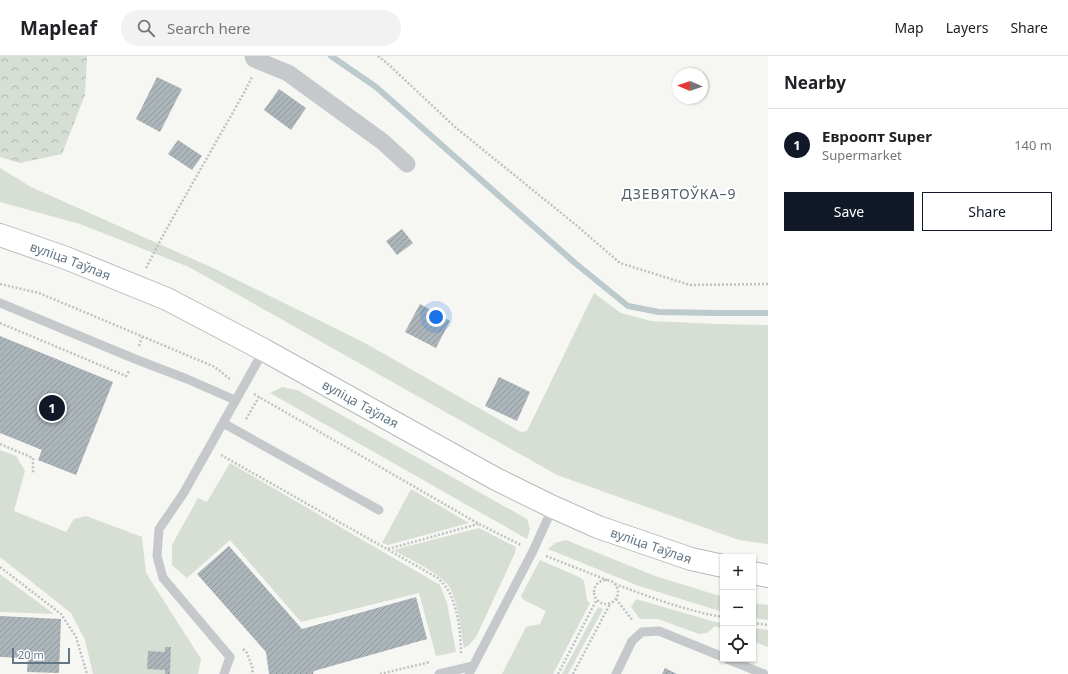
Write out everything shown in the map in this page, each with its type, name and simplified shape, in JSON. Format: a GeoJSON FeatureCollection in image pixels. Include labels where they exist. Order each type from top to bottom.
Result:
{"type":"FeatureCollection","features":[{"type":"Feature","properties":{"kind":"street"},"geometry":{"type":"LineString","coordinates":[[253,56],[254,58],[288,73],[383,142],[407,164]]}},
{"type":"Feature","properties":{"kind":"street","name":"вуліца Таўлая"},"geometry":{"type":"LineString","coordinates":[[0,235],[66,258],[167,299],[264,350],[496,479],[553,507],[598,527],[691,559],[720,565]]}},
{"type":"Feature","properties":{"kind":"street"},"geometry":{"type":"LineString","coordinates":[[756,574],[768,576]]}},
{"type":"Feature","properties":{"kind":"lane"},"geometry":{"type":"LineString","coordinates":[[0,303],[235,400]]}},
{"type":"Feature","properties":{"kind":"lane"},"geometry":{"type":"LineString","coordinates":[[224,674],[230,657],[163,578],[156,556],[159,529],[183,494],[264,350]]}},
{"type":"Feature","properties":{"kind":"lane"},"geometry":{"type":"LineString","coordinates":[[223,423],[379,510]]}},
{"type":"Feature","properties":{"kind":"lane"},"geometry":{"type":"LineString","coordinates":[[439,674],[471,670],[533,551],[553,507]]}},
{"type":"Feature","properties":{"kind":"lane"},"geometry":{"type":"LineString","coordinates":[[616,674],[632,641],[642,632],[659,632],[720,656]]}},
{"type":"Feature","properties":{"kind":"lane"},"geometry":{"type":"LineString","coordinates":[[734,662],[764,674]]}},
{"type":"Feature","properties":{"kind":"path"},"geometry":{"type":"LineString","coordinates":[[378,56],[455,128],[576,224],[620,263],[690,285],[768,284]]}},
{"type":"Feature","properties":{"kind":"path"},"geometry":{"type":"LineString","coordinates":[[151,261],[166,230],[246,91]]}},
{"type":"Feature","properties":{"kind":"path"},"geometry":{"type":"LineString","coordinates":[[0,284],[39,293],[215,367],[231,380],[259,397],[479,524],[533,551],[655,599],[720,617]]}},
{"type":"Feature","properties":{"kind":"path"},"geometry":{"type":"LineString","coordinates":[[0,323],[126,376]]}},
{"type":"Feature","properties":{"kind":"path"},"geometry":{"type":"LineString","coordinates":[[239,432],[259,397]]}},
{"type":"Feature","properties":{"kind":"path"},"geometry":{"type":"LineString","coordinates":[[0,444],[33,458],[33,474]]}},
{"type":"Feature","properties":{"kind":"path"},"geometry":{"type":"LineString","coordinates":[[208,448],[438,578],[452,596],[461,641],[461,653]]}},
{"type":"Feature","properties":{"kind":"path"},"geometry":{"type":"LineString","coordinates":[[388,550],[479,524]]}},
{"type":"Feature","properties":{"kind":"path"},"geometry":{"type":"LineString","coordinates":[[0,567],[61,614],[76,637],[87,674]]}},
{"type":"Feature","properties":{"kind":"path"},"geometry":{"type":"LineString","coordinates":[[607,580],[599,581],[594,587],[593,594],[596,601],[603,605],[610,604]]}},
{"type":"Feature","properties":{"kind":"path"},"geometry":{"type":"LineString","coordinates":[[573,674],[610,604],[616,599],[618,591],[615,584]]}},
{"type":"Feature","properties":{"kind":"path"},"geometry":{"type":"LineString","coordinates":[[616,599],[642,632]]}},
{"type":"Feature","properties":{"kind":"path"},"geometry":{"type":"LineString","coordinates":[[558,674],[596,601]]}},
{"type":"Feature","properties":{"kind":"path"},"geometry":{"type":"LineString","coordinates":[[756,624],[768,626]]}},
{"type":"Feature","properties":{"kind":"path"},"geometry":{"type":"LineString","coordinates":[[242,648],[247,653],[253,669],[252,674]]}},
{"type":"Feature","properties":{"kind":"path"},"geometry":{"type":"LineString","coordinates":[[455,655],[466,651]]}},
{"type":"Feature","properties":{"kind":"path"},"geometry":{"type":"LineString","coordinates":[[380,674],[436,661]]}},
{"type":"Feature","properties":{"kind":"green space"},"geometry":{"type":"Polygon","coordinates":[[[0,56],[87,56],[85,95],[62,154],[20,163],[0,157],[0,56]]]}},
{"type":"Feature","properties":{"kind":"green space"},"geometry":{"type":"Polygon","coordinates":[[[0,168],[31,187],[213,268],[363,342],[521,432],[527,431],[594,293],[621,313],[651,321],[768,325],[768,544],[739,540],[557,475],[189,267],[80,224],[0,202],[0,168]]]}},
{"type":"Feature","properties":{"kind":"green space"},"geometry":{"type":"Polygon","coordinates":[[[282,387],[297,390],[527,519],[530,529],[527,539],[270,393],[282,387]]]}},
{"type":"Feature","properties":{"kind":"green space"},"geometry":{"type":"Polygon","coordinates":[[[0,450],[16,456],[25,471],[14,511],[66,532],[74,519],[86,516],[142,537],[146,573],[201,659],[198,674],[93,674],[85,640],[71,613],[0,557],[0,450]]]}},
{"type":"Feature","properties":{"kind":"green space"},"geometry":{"type":"Polygon","coordinates":[[[230,463],[440,585],[447,603],[456,652],[436,656],[419,593],[301,622],[230,540],[187,578],[172,565],[172,545],[198,498],[207,502],[230,463]]]}},
{"type":"Feature","properties":{"kind":"green space"},"geometry":{"type":"Polygon","coordinates":[[[411,489],[469,523],[388,545],[382,543],[411,489]]]}},
{"type":"Feature","properties":{"kind":"green space"},"geometry":{"type":"Polygon","coordinates":[[[479,528],[516,547],[515,553],[476,637],[464,648],[457,607],[448,585],[444,580],[431,571],[393,550],[479,528]]]}},
{"type":"Feature","properties":{"kind":"green space"},"geometry":{"type":"Polygon","coordinates":[[[566,540],[655,576],[720,596],[720,611],[639,586],[548,549],[555,543],[566,540]]]}},
{"type":"Feature","properties":{"kind":"green space"},"geometry":{"type":"Polygon","coordinates":[[[540,560],[581,578],[584,581],[587,600],[590,603],[553,674],[502,674],[526,627],[540,624],[546,611],[524,600],[521,596],[540,560]]]}},
{"type":"Feature","properties":{"kind":"green space"},"geometry":{"type":"Polygon","coordinates":[[[0,574],[54,614],[0,612],[0,574]]]}},
{"type":"Feature","properties":{"kind":"green space"},"geometry":{"type":"Polygon","coordinates":[[[636,599],[720,623],[720,628],[715,626],[707,633],[699,634],[658,619],[640,619],[631,607],[636,599]]]}},
{"type":"Feature","properties":{"kind":"green space"},"geometry":{"type":"Polygon","coordinates":[[[756,603],[768,605],[768,620],[756,618],[756,603]]]}},
{"type":"Feature","properties":{"kind":"green space"},"geometry":{"type":"Polygon","coordinates":[[[598,607],[603,609],[568,674],[562,674],[598,607]]]}},
{"type":"Feature","properties":{"kind":"green space"},"geometry":{"type":"Polygon","coordinates":[[[756,628],[768,630],[768,647],[756,642],[756,628]]]}},
{"type":"Feature","properties":{"kind":"building"},"geometry":{"type":"Polygon","coordinates":[[[157,77],[182,89],[160,132],[136,119],[157,77]]]}},
{"type":"Feature","properties":{"kind":"building"},"geometry":{"type":"Polygon","coordinates":[[[279,89],[306,108],[291,130],[264,110],[279,89]]]}},
{"type":"Feature","properties":{"kind":"building"},"geometry":{"type":"Polygon","coordinates":[[[178,140],[202,156],[192,170],[168,154],[178,140]]]}},
{"type":"Feature","properties":{"kind":"building"},"geometry":{"type":"Polygon","coordinates":[[[402,229],[413,243],[397,255],[386,241],[402,229]]]}},
{"type":"Feature","properties":{"kind":"building"},"geometry":{"type":"Polygon","coordinates":[[[420,304],[450,321],[436,348],[405,332],[420,304]]]}},
{"type":"Feature","properties":{"kind":"building"},"geometry":{"type":"Polygon","coordinates":[[[0,336],[113,382],[76,475],[38,460],[42,450],[0,433],[0,336]]]}},
{"type":"Feature","properties":{"kind":"building"},"geometry":{"type":"Polygon","coordinates":[[[499,377],[530,392],[517,421],[485,406],[499,377]]]}},
{"type":"Feature","properties":{"kind":"building"},"geometry":{"type":"Polygon","coordinates":[[[229,546],[302,629],[416,597],[427,639],[314,671],[313,674],[269,674],[266,652],[197,574],[229,546]]]}},
{"type":"Feature","properties":{"kind":"building"},"geometry":{"type":"Polygon","coordinates":[[[0,616],[61,619],[59,673],[27,672],[28,658],[0,657],[0,616]]]}},
{"type":"Feature","properties":{"kind":"building"},"geometry":{"type":"Polygon","coordinates":[[[165,647],[171,647],[170,674],[165,674],[165,670],[147,669],[148,651],[165,652],[165,647]]]}},
{"type":"Feature","properties":{"kind":"building"},"geometry":{"type":"Polygon","coordinates":[[[665,668],[677,674],[662,674],[665,668]]]}},
{"type":"Feature","properties":{"kind":"waterway"},"geometry":{"type":"LineString","coordinates":[[331,56],[376,87],[575,263],[628,306],[659,312],[768,313]]}},
{"type":"Feature","properties":{"kind":"place","name":"Евроопт Super"},"geometry":{"type":"Point","coordinates":[52,408]}},
{"type":"Feature","properties":{"kind":"district","name":"ДЗЕВЯТОЎКА–9"},"geometry":{"type":"Point","coordinates":[679,194]}}]}
